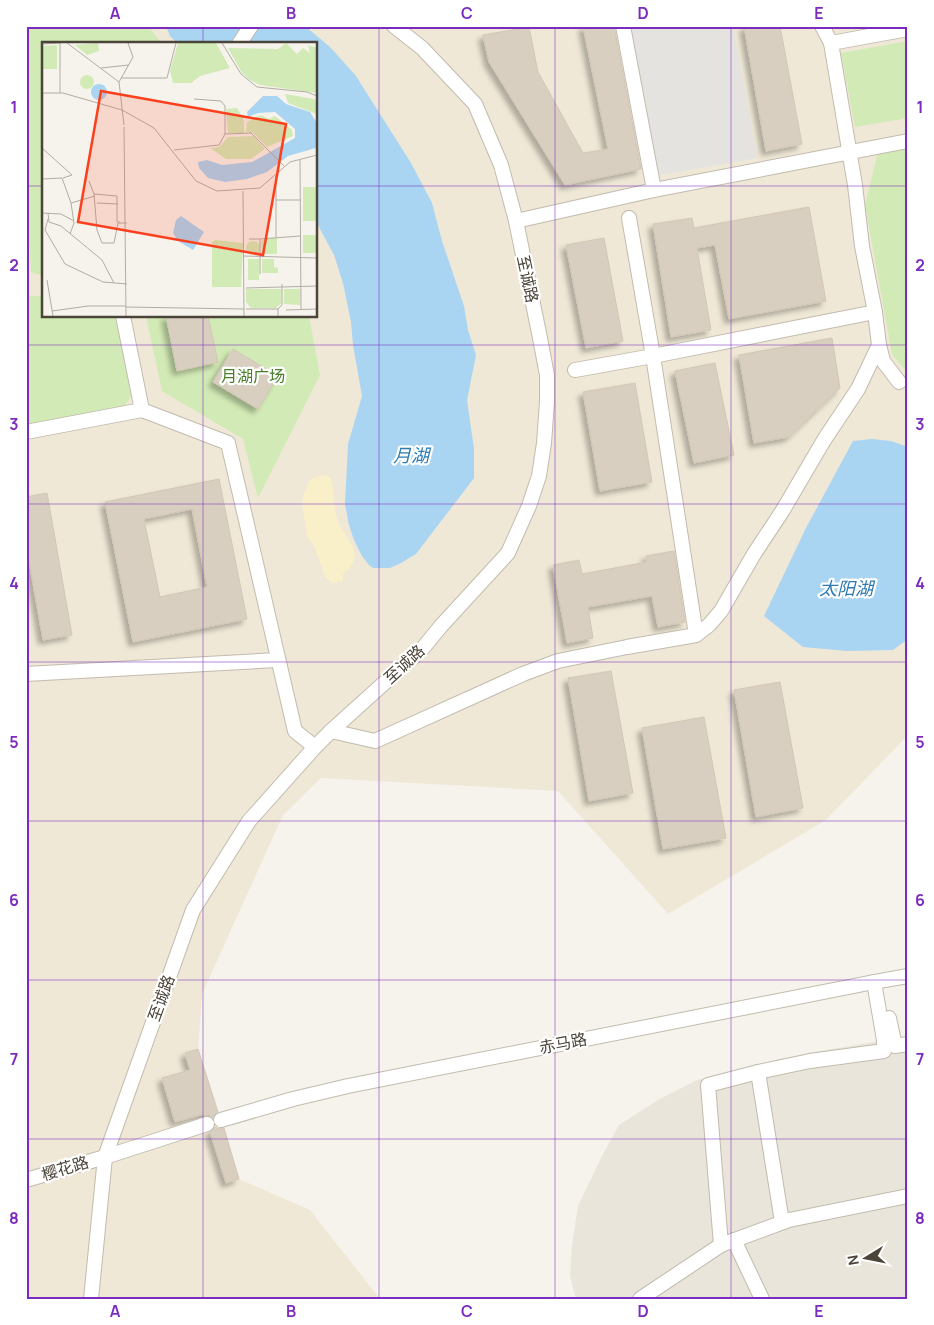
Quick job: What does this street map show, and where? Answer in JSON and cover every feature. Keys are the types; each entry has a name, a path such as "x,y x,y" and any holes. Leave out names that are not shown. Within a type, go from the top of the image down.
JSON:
{"street":[{"path":"240,42 251,26"},
{"name":"至诚路","path":"90,1299 105,1157 193,910 249,821 315,746 423,648 508,553 529,506 539,476 548,402 547,375 516,221 502,165 475,104 422,48 394,26"},
{"path":"623,26 654,190"},
{"path":"822,26 831,43 856,185 862,246 875,312 879,345 883,361 898,382"},
{"path":"831,43 908,29"},
{"path":"516,221 654,190 908,141"},
{"path":"629,218 653,356 696,635"},
{"path":"575,370 875,312"},
{"path":"124,318 142,410"},
{"path":"331,731 375,741 523,674 558,662 696,635 709,625 721,611 824,440 858,389 879,345"},
{"path":"26,432 142,410 228,443 295,731 315,746"},
{"path":"26,674 277,660"},
{"name":"赤马路","path":"221,1120 348,1086 908,976"},
{"path":"878,981 895,1046 908,1044"},
{"path":"762,1299 728,1242 708,1085 810,1061 884,1051 878,981"},
{"path":"758,1072 782,1222"},
{"name":"樱花路","path":"26,1180 207,1124"},
{"path":"640,1299 728,1242 782,1222 908,1196"}],"shaded area":[{"path":"26,26 908,26 908,735 826,820 668,914 558,791 321,778 283,815 202,994 198,1049 185,1053 226,1183 239,1179 310,1210 380,1299 26,1299"},
{"path":"628,26 733,26 757,158 655,176"},
{"path":"908,1036 908,1299 576,1299 570,1276 572,1245 578,1206 619,1125 658,1100 697,1080 775,1060"}],"green space":[{"path":"26,26 148,26 160,42 42,42 42,275 31,272 29,239 26,236"},
{"path":"908,41 908,118 855,127 841,53"},
{"path":"908,147 908,371 906,371 892,354 865,205 878,152"},
{"path":"42,295 42,318 118,318 133,393 124,407 26,426 26,297"},
{"name":"月湖广场","path":"146,318 309,318 320,375 258,498 243,439 162,391"}],"sand":[{"path":"326,475 331,478 338,522 353,547 355,558 349,569 343,574 343,581 332,583 325,577 314,546 307,536 302,504 309,482 314,477"}],"water":[{"name":"月湖","path":"166,26 305,26 330,47 356,76 411,163 432,203 442,241 464,306 468,330 476,355 467,400 474,449 474,478 416,554 390,568 373,568 362,556 349,525 345,504 348,444 362,396 343,283 334,255 318,225 318,42 176,42 170,36"},
{"name":"太阳湖","path":"872,439 891,441 908,447 908,639 893,650 847,651 803,647 764,616 806,528 853,441"}],"building":[{"path":"583,26 614,26 641,169 565,185 489,62 483,35 529,27 538,72 583,153 608,149"},
{"path":"744,26 780,26 802,144 766,151"},
{"path":"809,207 826,301 729,319 715,245 697,248 711,330 671,337 653,224 692,218 694,228"},
{"path":"604,238 623,341 586,348 566,245"},
{"path":"166,318 208,318 218,362 177,371"},
{"path":"832,338 840,388 789,437 754,443 739,355"},
{"path":"233,349 278,376 258,409 213,382"},
{"path":"715,363 734,455 694,463 675,371"},
{"path":"635,383 652,482 600,491 583,392"},
{"path":"219,479 247,619 133,642 105,502","holes":["192,509 207,587 160,597 144,519"]},
{"path":"47,493 72,635 43,640 26,544 26,497"},
{"path":"674,551 685,622 658,627 652,596 588,607 593,638 567,643 553,565 579,560 582,574 647,562 646,556"},
{"path":"611,671 633,793 589,801 568,678"},
{"path":"780,682 803,808 756,817 734,690"},
{"path":"704,717 726,838 663,849 642,728"},
{"path":"198,1049 218,1112 213,1117 204,1116 204,1114 175,1122 162,1078 190,1070 185,1053"},
{"path":"215,1127 219,1129 224,1128 239,1179 226,1183 210,1132"}]}
